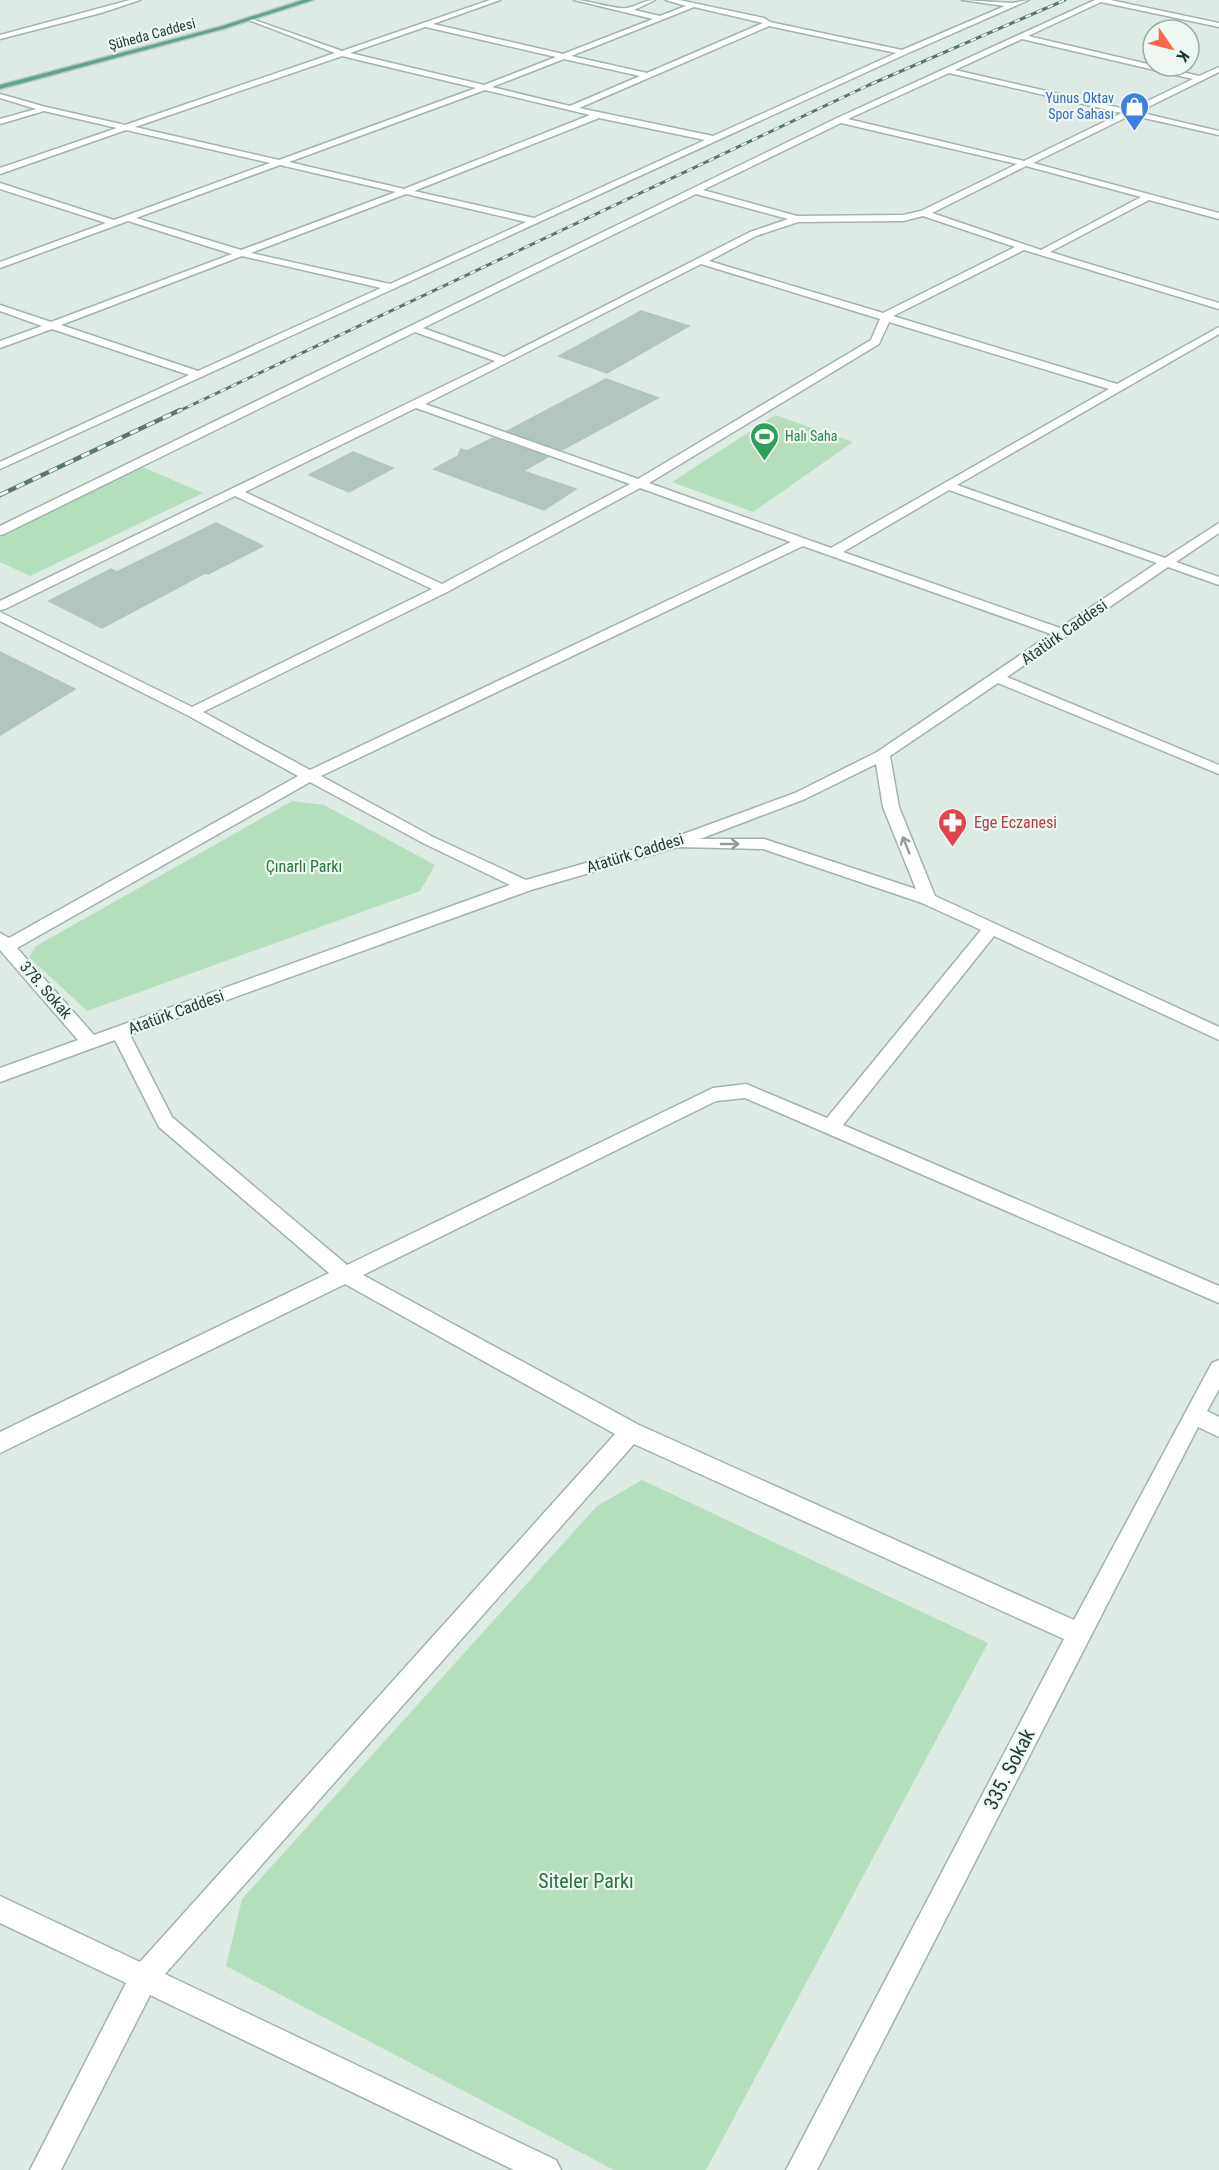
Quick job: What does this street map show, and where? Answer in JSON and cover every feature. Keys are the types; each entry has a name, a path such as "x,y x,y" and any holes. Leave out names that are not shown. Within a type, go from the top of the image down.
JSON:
{"main road":[{"name":"Şüheda Caddesi","path":"0,87 250,19 310,0"}],"street":[{"path":"0,37 137,0"},
{"path":"0,171 497,0"},
{"path":"578,0 660,18"},
{"path":"626,11 652,0"},
{"path":"669,0 764,20 768,24 903,52"},
{"path":"965,0 1012,6"},
{"path":"0,466 903,52 1026,0"},
{"path":"0,531 840,120 1101,0 1219,25"},
{"path":"0,265 484,87 693,5"},
{"path":"250,19 344,54 598,116 714,139"},
{"path":"570,109 768,24"},
{"path":"425,25 646,75"},
{"path":"1019,36 1141,64"},
{"path":"1201,77 1219,69"},
{"path":"946,70 1219,133"},
{"path":"695,190 797,219 903,218 924,213 1199,78"},
{"path":"0,96 44,109 535,221"},
{"path":"0,122 44,109"},
{"path":"0,345 406,192 598,116"},
{"path":"840,120 1027,164 1219,216"},
{"path":"0,186 114,223"},
{"path":"1042,253 1150,196"},
{"path":"924,213 1042,253 1219,306"},
{"path":"126,219 239,254 391,287"},
{"path":"0,606 505,361 753,234 797,219"},
{"path":"192,712 442,590 639,484 875,342 886,316 1024,246"},
{"path":"700,261 1118,388"},
{"path":"0,308 199,375"},
{"path":"414,328 505,361"},
{"path":"831,553 1219,330"},
{"path":"415,404 1063,634"},
{"path":"948,486 1219,581"},
{"path":"234,491 442,590"},
{"name":"Atatürk Caddesi","path":"0,1075 525,886 672,844 800,796 882,754 1219,527"},
{"path":"4,942 309,776 801,542"},
{"path":"0,616 192,712 428,840 525,886"},
{"path":"998,678 1219,770"},
{"path":"882,754 891,807 927,899"},
{"path":"672,844 764,844 927,899 1219,1034"},
{"path":"831,1127 991,929"},
{"name":"378. Sokak","path":"4,942 91,1043"},
{"path":"120,1033 165,1122 344,1274 631,1432 1079,1634"},
{"path":"0,1443 713,1095 746,1090 1219,1295"},
{"name":"335. Sokak","path":"801,2170 1219,1369"},
{"path":"1193,1415 1219,1427"},
{"path":"45,2170 144,1977 631,1432"},
{"path":"0,1909 546,2170"}],"green space":[{"name":"Halı Saha","path":"775,415 853,442 753,512 672,482"},
{"path":"140,466 203,493 30,576 0,562 0,537"},
{"name":"Çınarlı Parkı","path":"292,801 324,805 435,865 420,891 87,1011 29,957 36,946"},
{"name":"Siteler Parkı","path":"642,1480 988,1643 706,2170 614,2170 226,1966 242,1899 597,1506"}],"building":[{"path":"641,311 689,326 607,373 559,356"},
{"path":"606,379 658,398 562,450 507,431"},
{"path":"493,438 548,457 523,471 576,489 544,510 434,469 458,456 461,449 467,451"},
{"path":"353,452 393,468 349,492 309,475"},
{"path":"216,523 263,546 208,574 205,573 102,628 49,601 111,569 117,572"},
{"path":"0,652 75,689 0,735"}],"railway":[{"path":"177,412 869,85 1065,0"},
{"path":"0,495 180,410"}],"place":[{"name":"Yunus Oktav Spor Sahası","path":"1135,132"},
{"name":"Halı Saha","path":"764,462"},
{"name":"Ege Eczanesi","path":"953,848"}]}
